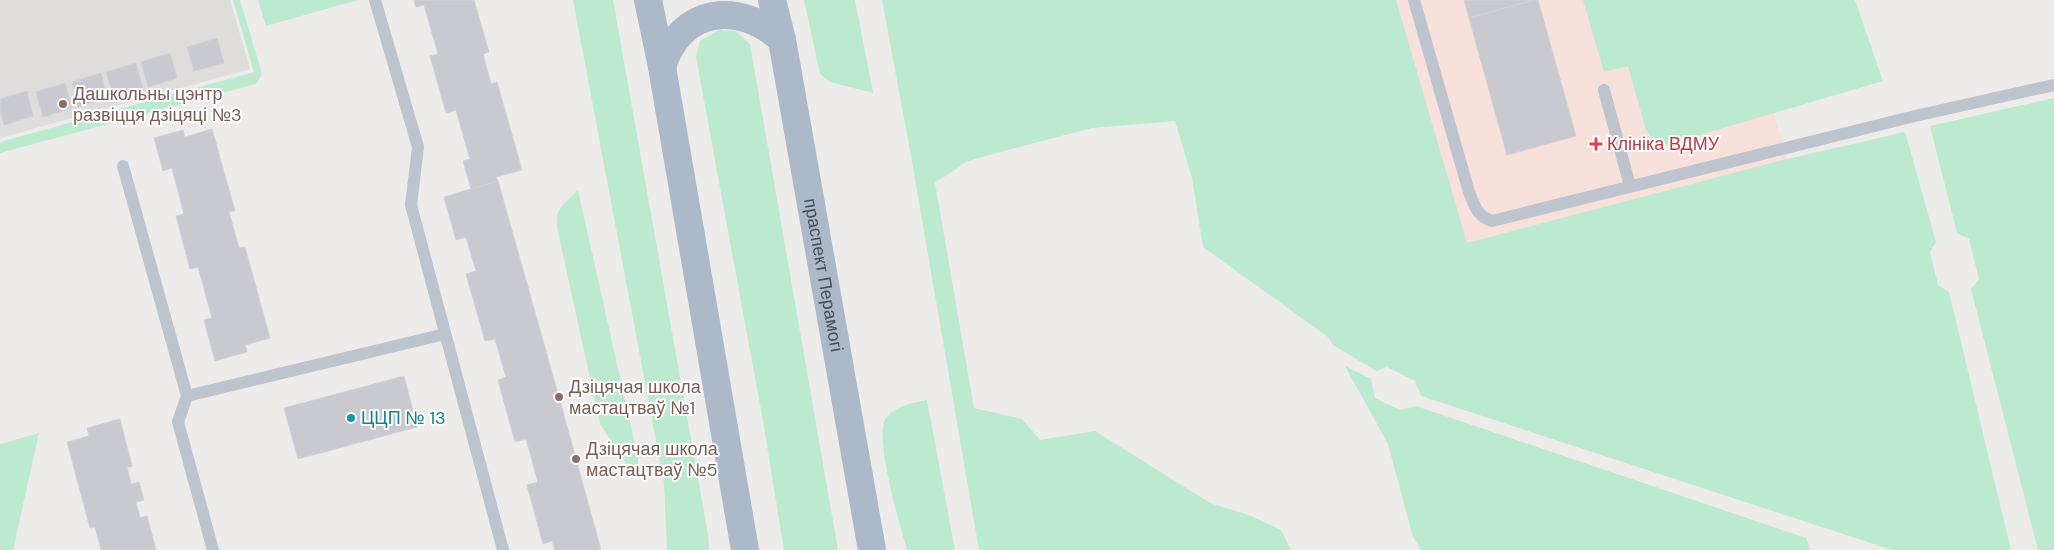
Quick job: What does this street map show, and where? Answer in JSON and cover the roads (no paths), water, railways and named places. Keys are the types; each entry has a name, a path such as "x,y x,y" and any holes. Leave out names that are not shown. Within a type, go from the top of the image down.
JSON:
{"main road":[{"path":"648,0 662,67 745,550"},
{"name":"праспект Перамогі","path":"772,0 782,40 872,550"},
{"path":"662,67 666,52 674,37 700,17 716,13 746,14 760,20 782,40"}],"lane":[{"path":"375,0 418,147 411,204 503,550"},
{"path":"1414,0 1469,192 1477,212 1483,218 1492,221 1915,116 2054,85"},
{"path":"1604,90 1630,186"},
{"path":"123,166 187,396 178,422 212,550"},
{"path":"187,396 445,334"}],"place":[{"name":"Дашкольны цэнтр развіцця дзіцяці №3","path":"63,104"},
{"name":"Клініка ВДМУ","path":"1596,144"},
{"name":"Дзіцячая школа мастацтваў №1","path":"559,397"},
{"name":"ЦЦП № 13","path":"351,418"},
{"name":"Дзіцячая школа мастацтваў №5","path":"576,459"}]}
